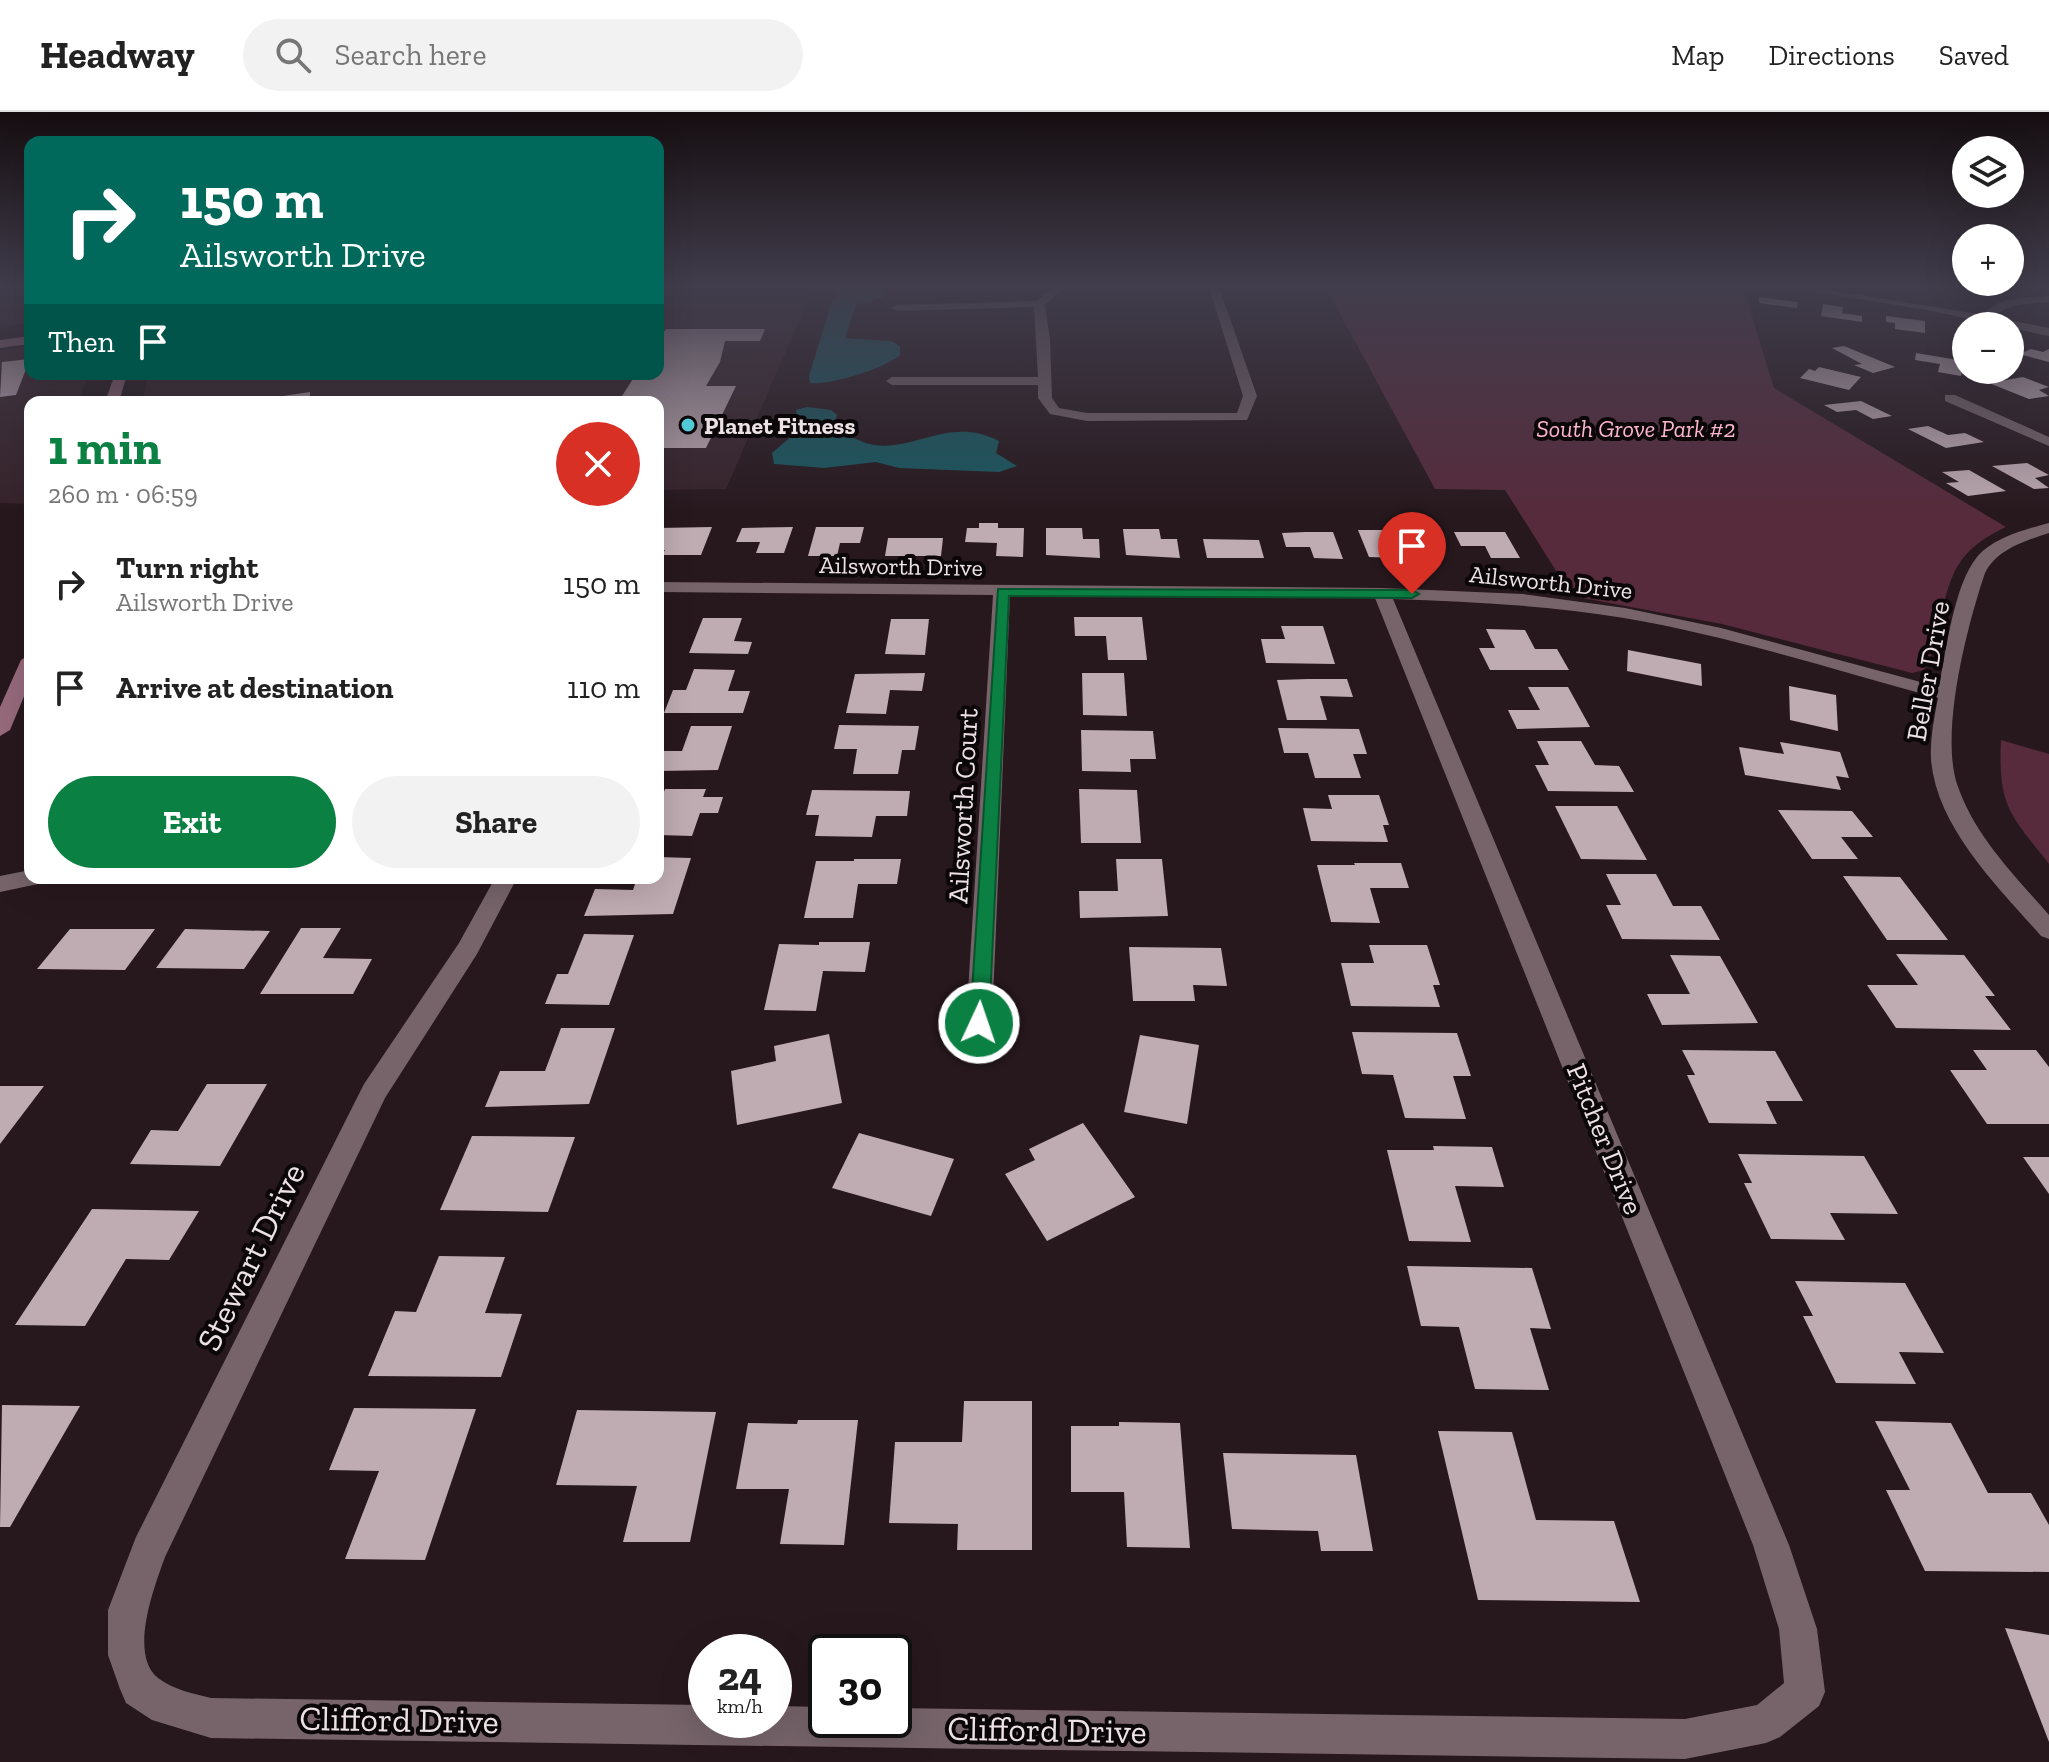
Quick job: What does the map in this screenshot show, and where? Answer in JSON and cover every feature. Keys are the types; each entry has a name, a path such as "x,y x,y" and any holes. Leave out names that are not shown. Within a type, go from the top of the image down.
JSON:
{"main road":[{"path":"0,730 24,674"}],"street":[{"path":"1043,361 1045,398 1055,411 1087,417 1242,417 1250,396 1238,361"},
{"path":"892,381 1045,381"},
{"path":"1950,398 2049,442"},
{"name":"Beller Drive","path":"2049,528 2023,536 1983,560 1970,590 1948,695 1941,757 1956,808 1981,849 2049,930"},
{"name":"Ailsworth Drive","path":"664,587 1382,593 1523,599 1625,613 1721,633 1948,695"},
{"name":"Ailsworth Court","path":"979,1023 1002,592"},
{"name":"Pitcher Drive","path":"1382,593 1771,1545 1798,1629 1805,1692"},
{"path":"0,884 24,879"},
{"name":"Stewart Drive","path":"140,1689 127,1655 127,1610 149,1550 374,1092 468,948 503,884"},
{"name":"Clifford Drive","path":"140,1689 166,1706 211,1718 1685,1739 1766,1723 1805,1692"}],"shaded area":[{"path":"0,361 24,361 24,380 87,380 80,396 24,396 24,504 0,503"},
{"path":"664,361 782,361 726,489 664,490 664,396 144,396 148,380 664,380"}],"green space":[{"name":"South Grove Park #2","path":"1366,361 1766,361 1774,388 2006,527 1988,536 1964,557 1946,595 1929,660 1924,670 1912,673 1722,624 1572,596 1505,490 1435,489"},
{"path":"2001,740 2049,754 2049,864 2009,808 2002,781"}],"water":[{"path":"814,361 890,361 857,375 831,381 810,383"},
{"path":"807,407 831,410 837,415 834,424 856,439 877,445 896,445 955,432 976,433 999,441 996,453 1017,466 999,472 899,468 876,462 824,468 774,464 772,453 799,430 796,410"}],"building":[{"path":"24,361 24,374 16,395 0,397 2,362"},
{"name":"Planet Fitness","path":"664,361 720,361 706,386 736,386 706,448 664,448 664,396 622,396 632,380 664,380"},
{"path":"1856,361 1880,361 1895,367 1873,373 1854,365 1862,364"},
{"path":"1921,361 1952,361 1952,374 1938,372 1940,364"},
{"path":"1819,367 1861,377 1849,390 1800,378 1809,369 1815,371"},
{"path":"2024,377 2049,387 2039,390 2049,396 2029,399 1992,384 2024,384"},
{"path":"310,392 310,396 283,396"},
{"path":"1861,401 1892,416 1873,419 1856,410 1837,412 1824,405"},
{"path":"1928,426 1948,435 1965,433 1984,442 1946,448 1908,429"},
{"path":"2027,463 2049,475 2035,478 2049,488 2034,489 1992,466"},
{"path":"1969,470 2006,491 1968,496 1946,483 1959,482 1942,472"},
{"path":"979,523 998,523 998,528 1024,528 1023,557 996,556 997,543 965,542 967,528 979,528"},
{"path":"712,527 701,555 664,555 664,528"},
{"path":"793,527 784,553 756,553 760,542 736,542 742,528"},
{"path":"816,527 864,527 860,543 840,543 837,556 808,556"},
{"path":"1046,528 1082,528 1083,539 1099,539 1100,558 1046,555"},
{"path":"1123,529 1159,529 1161,539 1177,539 1180,558 1126,555"},
{"path":"1358,530 1395,530 1400,540 1416,541 1425,559 1369,557"},
{"path":"1333,532 1343,559 1314,558 1310,547 1286,547 1282,533"},
{"path":"1454,532 1505,532 1520,558 1491,558 1485,546 1461,546"},
{"path":"888,538 943,538 941,556 885,556"},
{"path":"1203,539 1259,540 1264,558 1207,558"},
{"path":"1074,617 1142,617 1147,660 1108,660 1106,636 1075,636"},
{"path":"703,618 742,618 734,641 752,642 748,654 689,653"},
{"path":"891,619 929,619 925,655 885,654"},
{"path":"1281,626 1323,626 1335,664 1266,663 1261,639 1285,639"},
{"path":"1486,629 1525,630 1535,649 1557,649 1569,670 1490,670 1479,648 1495,648"},
{"path":"1628,650 1701,664 1702,686 1627,671"},
{"path":"694,669 735,670 728,691 750,691 743,713 664,713 673,690 686,690"},
{"path":"925,673 922,691 890,690 886,714 846,713 855,674"},
{"path":"1082,673 1124,673 1127,716 1083,715"},
{"path":"1347,679 1353,697 1320,696 1327,720 1287,720 1277,680"},
{"path":"1789,686 1836,695 1838,731 1790,720"},
{"path":"1528,687 1568,687 1590,727 1517,729 1508,710 1540,710"},
{"path":"839,725 919,726 915,750 902,750 898,774 853,774 857,749 834,749"},
{"path":"691,726 732,726 718,770 664,771 664,751 682,751"},
{"path":"1278,728 1359,729 1367,754 1353,754 1361,778 1315,778 1308,753 1284,753"},
{"path":"1081,730 1153,731 1156,759 1130,759 1131,772 1082,771"},
{"path":"1537,741 1581,741 1595,765 1619,766 1634,792 1548,791 1535,765 1549,765"},
{"path":"1780,742 1840,752 1849,778 1836,776 1841,790 1745,775 1739,747 1784,754"},
{"path":"665,789 706,789 703,797 723,797 718,813 700,813 692,836 664,835"},
{"path":"1079,789 1137,790 1141,843 1081,843"},
{"path":"812,790 910,791 907,816 876,816 872,837 815,836 819,815 806,815"},
{"path":"1328,795 1379,795 1389,825 1383,825 1388,842 1311,841 1303,808 1332,809"},
{"path":"1555,806 1617,806 1647,860 1581,859"},
{"path":"1778,810 1852,811 1873,837 1841,837 1858,859 1812,859"},
{"path":"664,857 691,858 673,914 584,916 595,889 633,890 635,884 664,884"},
{"path":"901,859 897,884 858,884 853,918 804,918 816,861"},
{"path":"1116,859 1162,859 1168,916 1080,918 1079,891 1118,891"},
{"path":"1401,863 1409,888 1370,888 1380,923 1331,922 1317,865"},
{"path":"1606,874 1656,874 1673,906 1701,906 1720,940 1622,939 1606,905 1621,905"},
{"path":"1843,876 1900,877 1948,940 1887,940"},
{"path":"301,928 341,928 323,958 372,959 353,994 260,994"},
{"path":"70,929 155,929 125,970 37,969"},
{"path":"185,929 270,931 244,969 156,968"},
{"path":"584,934 634,935 609,1005 545,1004 557,974 568,974"},
{"path":"819,942 870,942 865,972 823,971 816,1011 764,1010 779,944 819,945"},
{"path":"1369,945 1427,945 1440,985 1433,985 1440,1007 1351,1006 1341,963 1374,963"},
{"path":"1129,947 1221,948 1227,986 1193,985 1195,1001 1133,1001"},
{"path":"1896,954 1964,955 1995,996 1985,996 2011,1030 1896,1028 1867,985 1918,985"},
{"path":"1670,955 1720,956 1758,1023 1662,1025 1647,994 1690,994"},
{"path":"561,1028 615,1028 589,1104 485,1107 500,1071 545,1071"},
{"path":"1352,1032 1457,1033 1471,1076 1453,1076 1466,1119 1405,1118 1393,1075 1362,1074"},
{"path":"829,1034 842,1103 737,1125 731,1071 776,1061 774,1046"},
{"path":"1140,1035 1199,1045 1187,1124 1124,1112"},
{"path":"1682,1050 1775,1051 1803,1101 1766,1101 1777,1124 1709,1123 1687,1075 1695,1075"},
{"path":"1973,1050 2036,1050 2049,1067 2049,1124 1987,1124 1950,1070 1987,1070"},
{"path":"207,1084 267,1084 220,1166 130,1164 151,1130 178,1131"},
{"path":"0,1086 44,1086 0,1144"},
{"path":"1083,1123 1135,1197 1047,1241 1005,1174 1035,1160 1029,1149"},
{"path":"859,1133 954,1159 931,1216 832,1188"},
{"path":"472,1136 575,1137 548,1212 440,1210"},
{"path":"1433,1146 1492,1147 1504,1187 1455,1186 1471,1242 1409,1241 1387,1150 1434,1150"},
{"path":"1738,1154 1864,1156 1898,1214 1830,1213 1845,1240 1771,1239 1744,1183 1752,1183"},
{"path":"2023,1157 2049,1157 2049,1194"},
{"path":"92,1209 199,1211 169,1260 126,1259 85,1326 15,1325"},
{"path":"439,1256 505,1257 485,1313 522,1314 501,1377 368,1376 395,1311 416,1312"},
{"path":"1407,1266 1532,1268 1551,1329 1530,1328 1549,1390 1475,1389 1459,1327 1421,1326"},
{"path":"1795,1281 1905,1283 1944,1353 1899,1352 1916,1384 1836,1383 1803,1316 1813,1316"},
{"path":"964,1401 1032,1401 1032,1550 957,1550 958,1524 889,1523 895,1442 962,1442"},
{"path":"2,1405 80,1406 10,1527 0,1527"},
{"path":"354,1408 476,1409 425,1560 345,1559 379,1471 329,1470"},
{"path":"577,1410 716,1412 690,1542 623,1542 637,1486 556,1485"},
{"path":"798,1420 858,1420 844,1545 780,1544 789,1489 736,1489 748,1423 797,1424"},
{"path":"1875,1421 1951,1423 1988,1493 2031,1493 2049,1525 2049,1572 1925,1571 1886,1490 1910,1490"},
{"path":"1119,1422 1180,1423 1190,1548 1127,1547 1124,1492 1071,1492 1071,1426 1119,1426"},
{"path":"1438,1431 1512,1432 1536,1520 1614,1521 1640,1602 1478,1600"},
{"path":"1223,1453 1356,1455 1373,1551 1321,1551 1318,1531 1232,1529"},
{"path":"2005,1628 2049,1635 2049,1742"}],"place":[{"name":"Planet Fitness","path":"688,425"}],"route":[{"path":"979,1023 1002,592 1412,594"}]}
